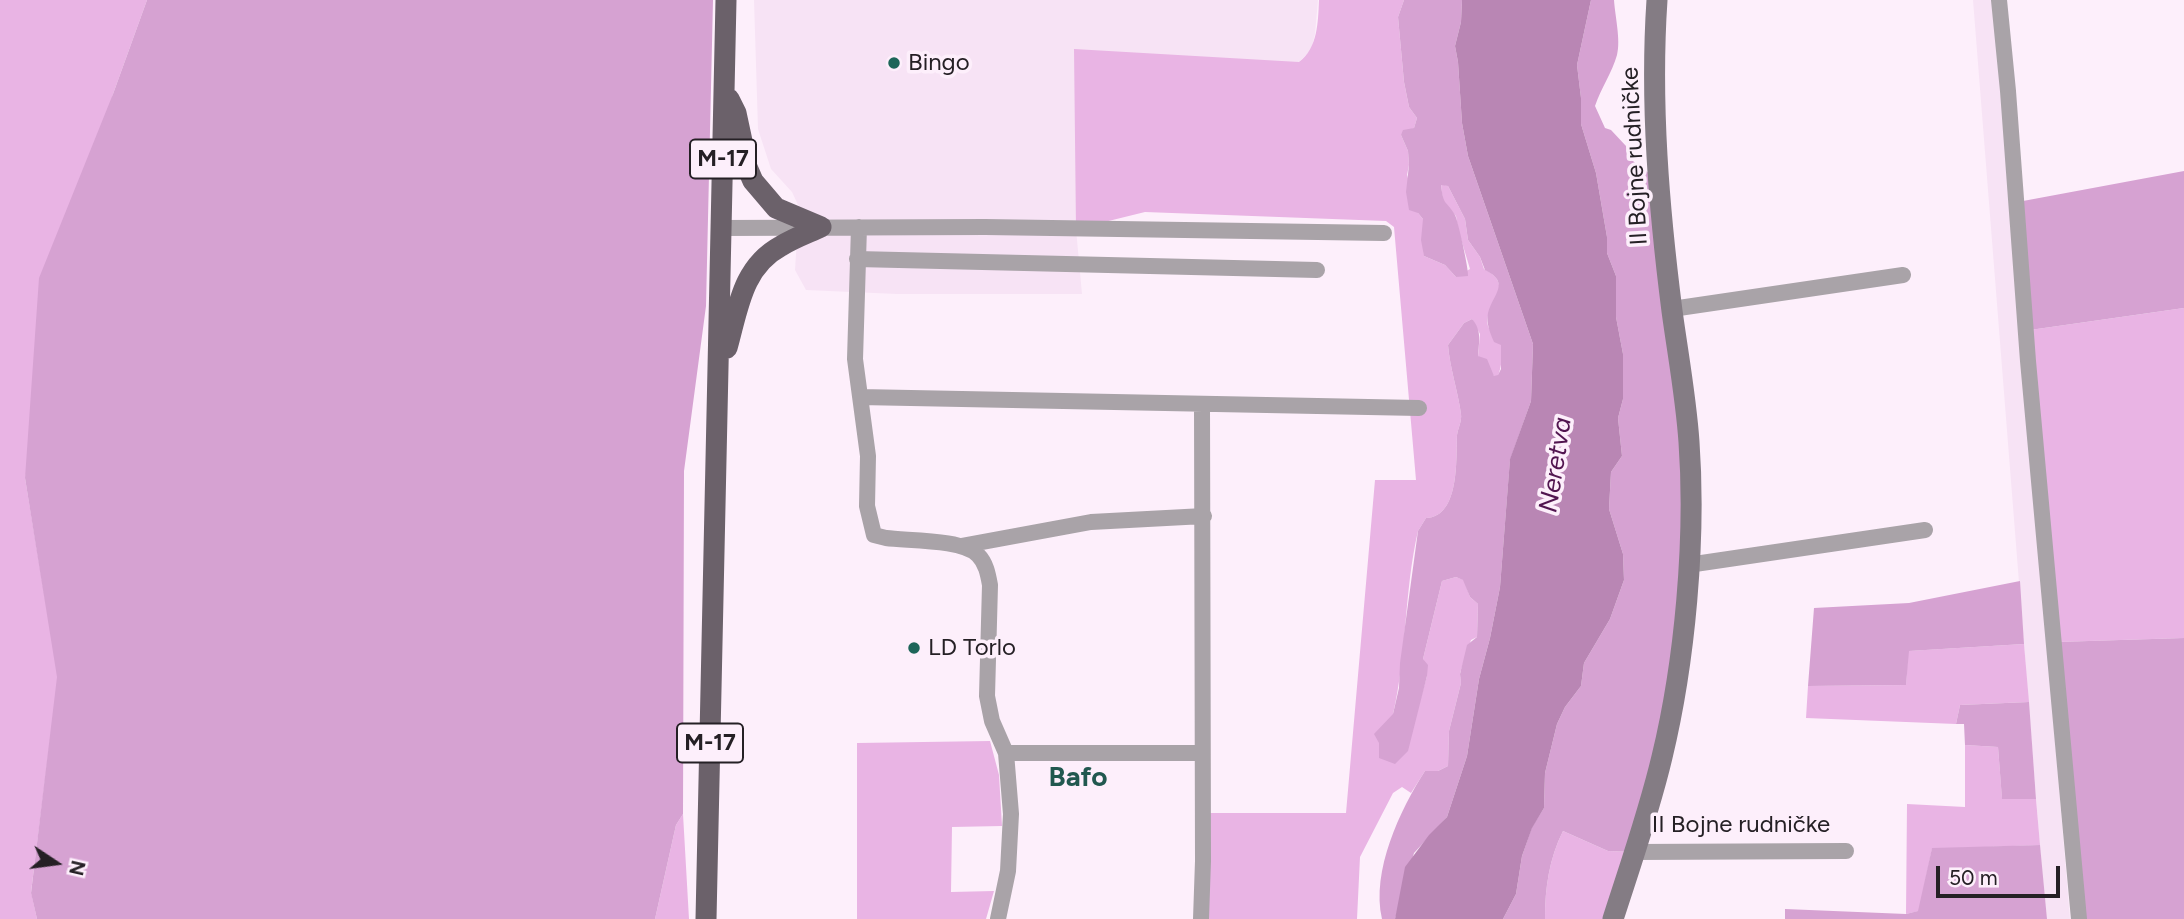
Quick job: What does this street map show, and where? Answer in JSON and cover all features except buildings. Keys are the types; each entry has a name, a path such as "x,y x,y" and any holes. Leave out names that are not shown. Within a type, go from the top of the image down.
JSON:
{"main road":[{"name":"M-17","path":"706,919 726,0"},
{"path":"725,91 736,113 743,158 753,181 776,208 821,227"},
{"path":"719,377 741,294 754,269 781,246 821,227"}],"street":[{"name":"II Bojne rudničke","path":"1613,919 1662,757 1680,660 1688,565 1689,445 1659,181 1654,95 1657,0"},
{"path":"1999,0 2028,361 2079,919"},
{"path":"859,227 855,359 868,456 867,506 874,535 961,546 1091,522 1203,516"},
{"path":"722,228 985,227 1384,233"},
{"path":"857,259 1317,270"},
{"path":"1672,309 1903,275"},
{"path":"860,397 1419,408"},
{"path":"1200,919 1203,861 1202,404"},
{"path":"1688,565 1925,530"},
{"path":"961,546 980,556 990,585 987,696 992,722 1006,753 1011,814 1011,843 1004,898 998,919"},
{"path":"1006,753 1202,753"},
{"name":"II Bojne rudničke","path":"1635,852 1846,851"}],"shaded area":[{"path":"0,0 147,0 113,94 25,478 58,677 31,892 37,919 0,919"},
{"path":"147,0 713,0 706,306 684,471 683,814 676,825 655,919 37,919 31,893 57,677 25,478 39,278 113,94"},
{"path":"754,0 1318,0 1311,50 1299,62 1076,229 1082,294 897,294 806,290 795,270 799,207 792,192 771,169 758,129"},
{"path":"1319,0 1404,0 1398,17 1404,82 1409,107 1417,118 1414,128 1401,135 1408,151 1407,175 1418,213 1423,219 1424,256 1445,265 1456,277 1470,269 1456,216 1443,202 1441,184 1448,186 1465,219 1468,240 1480,257 1484,269 1496,277 1499,285 1487,320 1489,328 1502,347 1498,376 1494,376 1478,356 1480,334 1472,319 1464,323 1448,345 1461,417 1457,435 1454,485 1445,508 1437,515 1426,518 1418,531 1393,714 1421,697 1427,676 1423,659 1442,581 1456,577 1464,580 1470,597 1478,604 1477,637 1471,640 1460,673 1461,683 1449,731 1448,766 1438,771 1425,771 1411,793 1402,787 1393,793 1360,857 1357,919 1201,919 1203,813 1346,813 1375,480 1416,480 1394,227 1386,221 1145,212 1076,229 1074,49 1299,62 1310,50 1313,42"},
{"path":"1404,0 1462,0 1461,22 1455,46 1468,156 1533,344 1531,401 1510,460 1500,587 1479,679 1467,756 1447,817 1414,853 1395,919 1382,919 1381,881 1390,842 1406,804 1425,771 1438,771 1448,766 1449,731 1461,683 1460,674 1467,645 1477,637 1478,604 1470,597 1463,580 1456,577 1442,581 1423,659 1428,665 1427,676 1408,751 1395,764 1379,758 1379,743 1374,734 1393,714 1399,688 1418,531 1426,518 1437,515 1445,508 1454,485 1457,435 1461,417 1448,345 1464,323 1472,319 1475,323 1479,336 1478,356 1487,359 1494,376 1498,375 1501,369 1501,345 1494,342 1488,320 1499,284 1493,275 1485,270 1468,240 1465,219 1448,186 1441,185 1443,197 1455,215 1468,276 1456,277 1445,265 1424,256 1421,240 1423,219 1418,213 1409,210 1406,192 1408,151 1401,135 1403,130 1414,128 1417,118 1409,107 1404,82 1398,17"},
{"path":"1591,0 1614,0 1618,42 1615,62 1595,106 1605,128 1611,130 1626,146 1629,158 1659,181 1684,390 1680,660 1635,852 1608,851 1563,831 1549,874 1545,919 1503,919 1516,894 1522,856 1532,827 1544,808 1545,773 1557,724 1565,707 1581,686 1584,663 1610,619 1624,580 1623,554 1609,509 1611,472 1622,456 1618,418 1623,399 1623,354 1616,317 1616,276 1607,253 1607,237 1596,173 1581,124 1577,65"},
{"path":"1973,0 1993,0 2070,919 2047,919"},
{"path":"2184,171 2184,308 2030,330 2023,201"},
{"path":"2184,308 2184,638 2057,642 2030,330"},
{"path":"2020,581 2024,644 1909,651 1906,685 1808,686 1814,608 1909,603"},
{"path":"2184,638 2184,919 2084,919 2057,642"},
{"path":"2024,644 2029,702 1960,705 1956,724 1806,718 1808,686 1906,685 1908,651"},
{"path":"2029,702 2036,799 2002,799 1998,747 1965,745 1964,724 1956,724 1960,705"},
{"path":"990,741 999,775 1002,826 952,827 951,892 994,891 986,919 857,919 857,743"},
{"path":"1965,745 1998,747 2002,798 2036,799 2040,845 1932,849 1919,911 1906,914 1907,804 1965,807"},
{"path":"683,814 689,919 655,919 676,825"},
{"path":"1563,831 1608,851 1635,852 1613,919 1545,919 1549,874"},
{"path":"2040,845 2047,919 1785,919 1785,909 1906,914 1918,911 1932,848"}],"water":[{"name":"Neretva","path":"1462,0 1591,0 1577,65 1581,124 1596,173 1607,237 1607,253 1616,276 1616,317 1623,354 1623,399 1618,418 1622,456 1611,472 1609,509 1623,554 1624,580 1610,619 1584,663 1581,686 1565,707 1557,724 1545,773 1544,808 1532,828 1522,856 1516,894 1503,919 1395,919 1405,867 1429,835 1447,817 1467,756 1479,679 1500,587 1510,459 1531,401 1533,344 1468,156 1462,123 1455,46 1461,22"}],"place":[{"name":"Bingo","path":"894,63"},
{"name":"LD Torlo","path":"914,648"}],"district":[{"name":"Bafo","path":"1078,778"}]}
